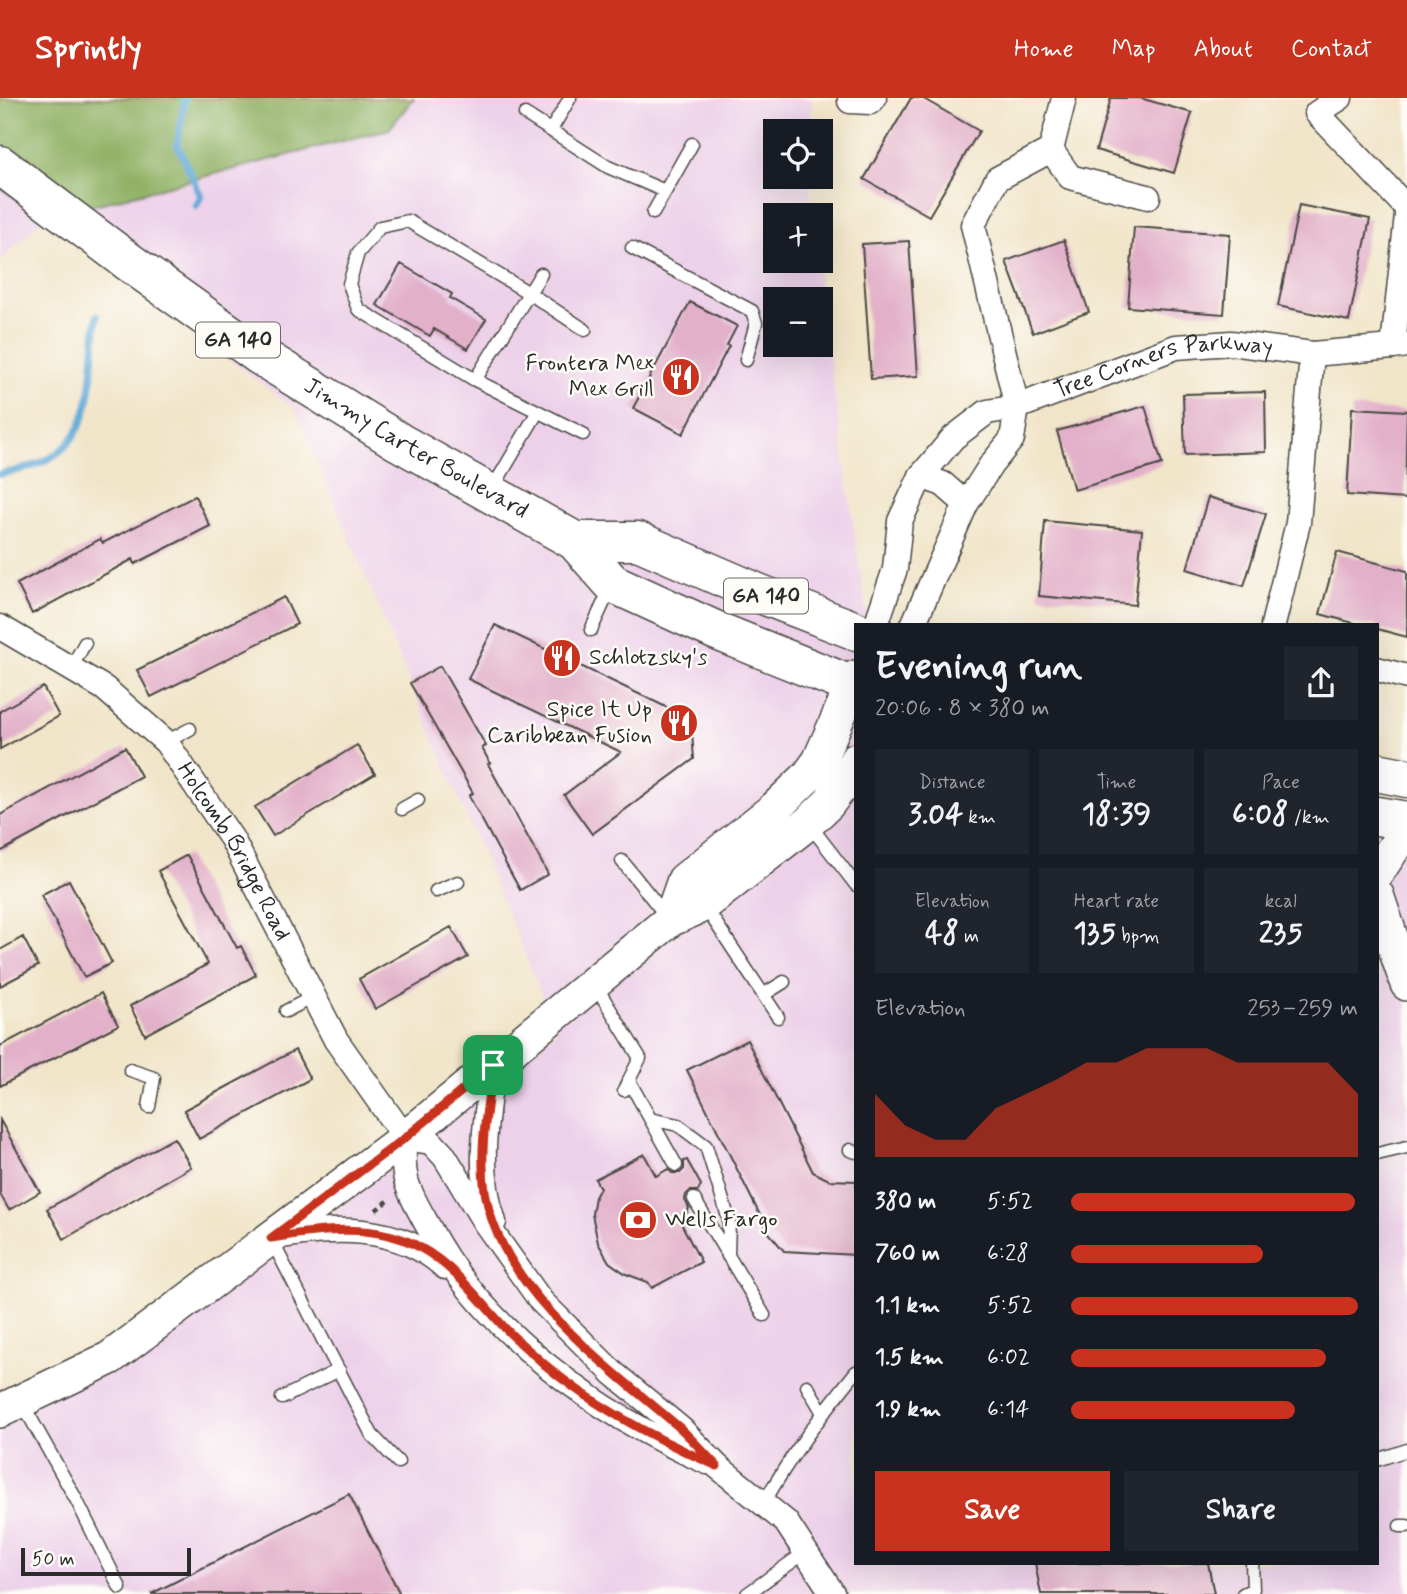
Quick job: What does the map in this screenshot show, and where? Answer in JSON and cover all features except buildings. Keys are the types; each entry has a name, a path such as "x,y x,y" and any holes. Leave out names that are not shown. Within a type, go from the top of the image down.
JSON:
{"main road":[{"name":"Jimmy Carter Boulevard","path":"0,165 259,355 387,435 575,541 612,583 717,631 854,683"},
{"name":"GA 140","path":"575,541 638,541 758,593 854,630"},
{"path":"670,920 684,880 775,808 808,776 819,761 854,685"},
{"path":"10,1406 110,1358 405,1138 670,920 704,905 808,823 828,804 852,772"},
{"path":"1379,773 1407,780"},
{"path":"1379,790 1407,780"},
{"path":"1379,816 1407,821"},
{"path":"1379,870 1395,846 1407,837"},
{"path":"1379,900 1404,968"}],"street":[{"path":"850,98 850,101 870,103 874,98"},
{"path":"915,623 966,504 991,465 1012,439 1017,407 973,225 997,179 1051,150 1064,98"},
{"path":"1340,98 1317,113 1407,208"},
{"path":"1051,150 1070,177 1148,197"},
{"name":"Tree Corners Parkway","path":"877,623 895,569 900,522 921,476 953,438 987,412 1017,407 1176,347 1231,343 1312,354 1400,346 1407,215"},
{"path":"1273,623 1298,523 1312,354"},
{"path":"921,476 943,484 966,504"},
{"name":"Holcomb Bridge Road","path":"0,627 104,688 166,742 232,839 336,1040 405,1138"},
{"path":"1379,670 1407,677"},
{"path":"493,1065 482,1163 486,1199 510,1258"},
{"path":"472,1292 437,1245 407,1186 402,1163 405,1138 431,1142 445,1157 484,1221 541,1301 576,1339 682,1430 717,1466 786,1522 833,1594"},
{"path":"271,1238 317,1230 373,1233 395,1237 421,1247 472,1292 508,1331 547,1366 668,1445 717,1466"}],"lane":[{"path":"551,130 570,98"},
{"path":"525,114 608,167 665,191"},
{"path":"653,213 692,144"},
{"path":"583,434 475,380 358,309 349,284 358,253 380,227 408,221 529,293 585,330"},
{"path":"632,248 752,311 756,323 746,360"},
{"path":"475,380 541,274"},
{"path":"489,494 537,413"},
{"path":"591,629 612,583"},
{"path":"71,668 85,643"},
{"path":"166,742 190,729"},
{"path":"402,809 418,800"},
{"path":"808,823 854,881"},
{"path":"622,861 670,920"},
{"path":"436,891 458,882"},
{"path":"704,905 778,1017"},
{"path":"763,995 784,982"},
{"path":"594,983 640,1058 626,1086 650,1119 676,1165"},
{"path":"286,1011 313,997"},
{"path":"130,1070 154,1078 149,1107"},
{"path":"650,1119 678,1125 706,1146 729,1220 728,1256"},
{"path":"1379,1154 1407,1147"},
{"path":"694,1199 764,1315"},
{"path":"271,1238 372,1435 398,1462"},
{"path":"282,1398 339,1370"},
{"path":"764,1503 781,1472 854,1374"},
{"path":"807,1386 823,1413"},
{"path":"10,1406 77,1501 120,1588"},
{"path":"1379,1459 1407,1450"},
{"path":"747,1594 807,1551"},
{"path":"1242,1594 1253,1589 1252,1565"}],"shaded area":[{"path":"414,98 812,98 811,119 763,119 763,189 810,189 809,203 763,203 763,273 818,273 820,287 763,287 763,357 830,357 868,623 854,623 854,1565 1379,1565 1379,816 1407,820 1407,1594 0,1594 0,1413 121,1365 326,1218 557,1031 295,409 43,219 0,261 0,187 389,129"}],"green space":[{"path":"0,98 414,98 389,129 44,218 0,187"}],"waterway":[{"path":"185,98 177,144 201,196 196,206"},
{"path":"0,474 33,466 56,454 72,439 83,420 89,398 97,316"}],"place":[{"name":"Frontera Mex Mex Grill","path":"681,377"},
{"name":"Schlotzsky's","path":"562,658"},
{"name":"Spice It Up Caribbean Fusion","path":"679,723"},
{"name":"Wells Fargo","path":"638,1220"}],"route":[{"path":"493,1065 482,1163 486,1199 510,1258 541,1301 576,1339 682,1430 717,1466 668,1445 547,1366 508,1331 472,1292 421,1247 395,1237 373,1233 317,1230 271,1238 405,1138 493,1065"}]}
